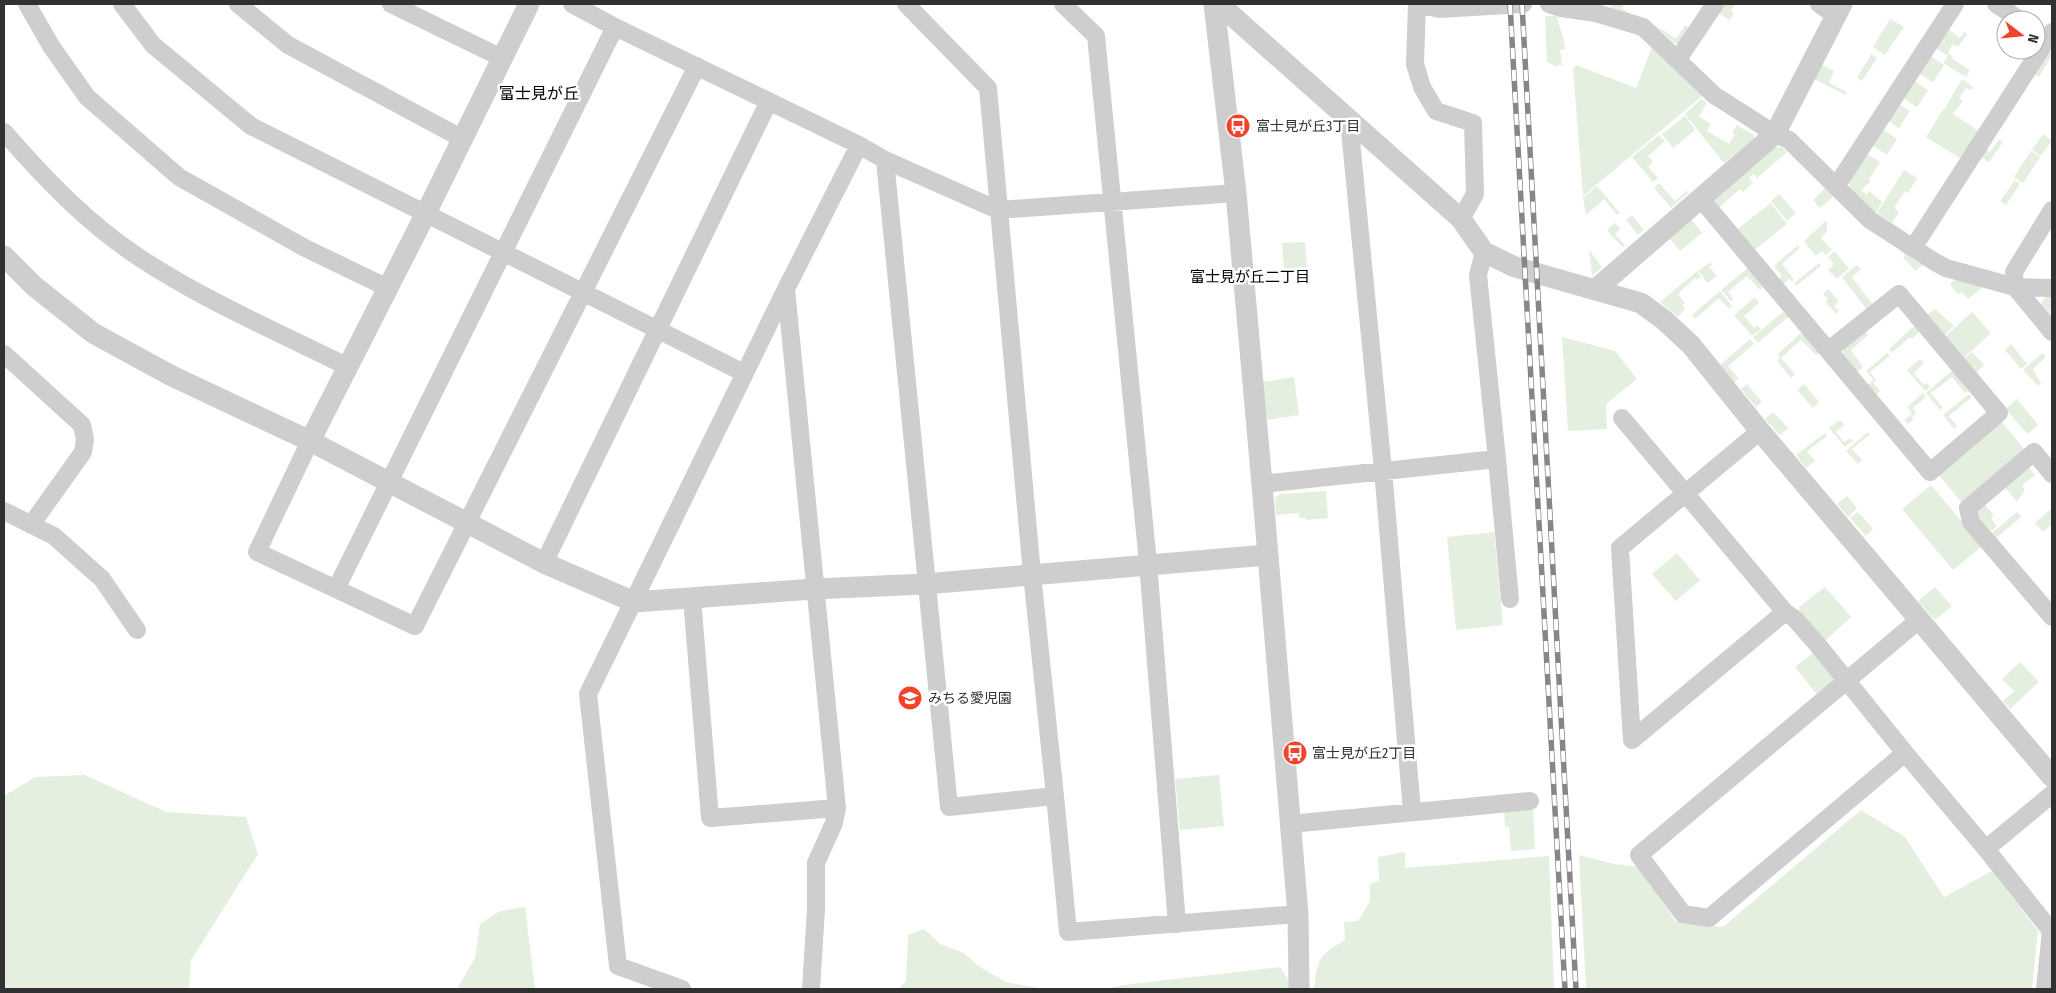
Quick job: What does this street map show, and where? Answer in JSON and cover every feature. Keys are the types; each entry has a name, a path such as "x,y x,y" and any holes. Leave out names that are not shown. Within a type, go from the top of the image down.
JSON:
{"street":[{"path":"27,4 51,46 86,97 179,177 304,248 388,288"},
{"path":"122,4 153,45 251,126 425,215 744,373"},
{"path":"238,4 288,45 463,139"},
{"path":"391,4 502,58"},
{"path":"529,4 257,552 415,626 696,66"},
{"path":"572,4 615,27 859,145 885,160 998,210 1236,193"},
{"path":"906,4 988,88 1032,574 1068,932 1298,914"},
{"path":"1063,4 1096,36 1148,564 1177,924"},
{"path":"1214,4 1236,193 1262,484 1298,914 1299,989"},
{"path":"1220,4 1461,219 1484,252 1515,267 1641,303 1664,320 1691,345 1760,431 2052,776"},
{"path":"1461,219 1475,194 1473,123 1436,111 1422,87 1415,64 1417,4 1440,9 1523,4"},
{"path":"1549,4 1561,8 1599,8 1643,27 1714,95 1775,134 1789,140 1837,185 1870,220 1946,268 2014,287 2052,288"},
{"path":"1678,59 1715,4"},
{"path":"1837,185 1955,4"},
{"path":"1596,289 1775,134 1832,8"},
{"path":"336,589 615,27"},
{"path":"1913,248 2047,36"},
{"path":"544,562 769,101"},
{"path":"1349,120 1383,470 1412,812"},
{"path":"4,132 47,181 139,257 202,295 348,368"},
{"path":"682,989 618,966 588,694 744,373 859,145"},
{"path":"885,160 948,807 1055,796"},
{"path":"1701,199 1930,472 1999,413 1899,294 1829,350"},
{"path":"2052,210 2014,272 2014,287 2052,332"},
{"path":"1484,252 1478,275 1510,599"},
{"path":"4,256 34,286 93,333 170,375 310,442 544,562 634,602 814,588 925,584 1267,555"},
{"path":"786,289 806,476 814,588 837,808 834,823 816,863 816,909 811,989"},
{"path":"4,354 82,425 85,439 83,452 31,525"},
{"path":"1622,418 1785,612 1795,619 2051,931 2045,989"},
{"path":"1760,431 1620,548 1632,740 1785,612"},
{"path":"2052,474 2034,452 1968,508 1971,522 2052,617"},
{"path":"1262,484 1497,458"},
{"path":"4,511 54,536 102,579 137,630"},
{"path":"692,598 710,818 837,808"},
{"path":"1905,754 1709,918 1683,914 1639,855 1920,619"},
{"path":"1986,850 2052,794"},
{"path":"1290,824 1530,801"}],"green space":[{"path":"1610,4 1625,4 1622,8 1632,15 1612,9"},
{"path":"1724,4 1735,4 1731,11 1734,13 1730,20 1718,13"},
{"path":"1545,16 1557,16 1565,45 1565,49 1560,50 1562,65 1556,66 1547,62"},
{"path":"1890,19 1904,27 1885,55 1873,47"},
{"path":"1654,24 1676,39 1685,25 1690,28 1681,44 1674,43"},
{"path":"1948,29 1960,38 1964,32 1967,34 1958,47 1953,44 1948,53 1952,56 1951,58 1970,70 1966,77 1943,63 1948,56 1936,48"},
{"path":"1652,47 1702,96 1583,196 1573,69 1576,65 1636,88"},
{"path":"2052,52 2052,56 2039,77 2033,73 2041,60 2046,60 2046,55"},
{"path":"1871,54 1877,58 1862,81 1857,78"},
{"path":"1930,56 1944,65 1933,82 1919,74"},
{"path":"1821,64 1834,71 1829,83 1847,92 1846,95 1814,79"},
{"path":"1962,79 1973,87 1971,90 1966,88 1959,98 1963,101 1953,114 1979,131 1961,159 1926,137 1944,108 1947,110 1945,108"},
{"path":"1915,81 1928,90 1917,107 1903,98"},
{"path":"1701,99 1707,103 1699,116 1711,124 1707,131 1729,144 1735,134 1732,132 1737,125 1754,135 1754,139 1724,163 1685,114"},
{"path":"1899,104 1910,111 1899,128 1888,121"},
{"path":"1685,116 1695,130 1673,148 1662,134"},
{"path":"1883,130 1897,139 1887,155 1873,146"},
{"path":"2043,134 2052,141 2040,156 2032,150"},
{"path":"1659,135 1665,141 1648,156 1653,162 1648,167 1658,178 1653,182 1632,157"},
{"path":"1999,139 2003,142 1989,162 1980,156 1984,148 1990,152"},
{"path":"1782,147 1787,152 1757,178 1754,174 1749,178 1753,183 1743,192 1740,189 1717,209 1715,198 1774,148"},
{"path":"2031,151 2040,157 2023,183 2014,177"},
{"path":"1867,154 1880,162 1869,179 1871,181 1861,190 1867,195 1869,191 1882,202 1876,213 1851,191 1849,180"},
{"path":"1904,170 1917,178 1908,193 1905,191 1894,208 1899,212 1892,223 1877,213"},
{"path":"2015,180 2020,184 2006,205 2000,201"},
{"path":"1659,183 1675,201 1687,191 1689,192 1671,208 1654,188"},
{"path":"1597,186 1620,213 1617,215 1604,199 1586,215 1583,198"},
{"path":"1825,188 1833,197 1820,208 1813,200"},
{"path":"1779,194 1796,213 1787,221 1771,201"},
{"path":"1771,203 1787,224 1752,252 1736,230"},
{"path":"1632,215 1644,230 1638,235 1626,220"},
{"path":"1691,219 1702,233 1680,251 1669,238"},
{"path":"1827,220 1827,231 1821,238 1832,250 1826,255 1822,251 1816,256 1804,241"},
{"path":"1615,223 1621,229 1615,234 1625,245 1622,247 1607,230"},
{"path":"1305,242 1307,267 1284,269 1282,243"},
{"path":"1798,245 1800,248 1782,264 1794,279 1792,282 1789,279 1781,286 1777,281 1782,276 1774,266"},
{"path":"1589,250 1602,267 1592,276"},
{"path":"1834,251 1849,268 1837,279 1828,270 1834,264 1828,257"},
{"path":"1904,251 1923,265 1915,271 1903,257 1905,255 1902,252"},
{"path":"1710,262 1712,265 1709,267 1717,276 1708,283 1698,271"},
{"path":"1819,263 1821,266 1796,286 1794,283"},
{"path":"1857,265 1861,269 1852,277 1873,305 1867,310 1842,277"},
{"path":"1748,268 1763,286 1760,290 1747,276 1728,292 1733,299 1731,301 1721,290"},
{"path":"1697,271 1701,277 1697,280 1695,278 1678,294 1685,303 1682,305 1685,309 1678,317 1660,302"},
{"path":"1956,278 1983,287 1968,299 1962,292 1958,294 1950,285"},
{"path":"1828,289 1839,301 1834,306 1839,311 1836,314 1826,302 1828,299 1823,294"},
{"path":"1720,291 1732,306 1729,309 1719,298 1695,319 1692,315"},
{"path":"2047,293 2052,294 2052,309 2050,311 2052,321 2039,307"},
{"path":"1755,297 1759,303 1744,316 1754,328 1757,325 1761,329 1752,336 1734,315"},
{"path":"1935,309 1954,326 1944,335 1927,315"},
{"path":"1784,311 1789,316 1758,343 1753,337"},
{"path":"1972,312 1991,333 1964,358 1945,337"},
{"path":"1914,326 1919,332 1912,339 1910,337 1892,353 1889,349"},
{"path":"1864,330 1868,335 1851,350 1863,367 1857,373 1842,355 1845,346"},
{"path":"1802,332 1820,352 1816,355 1801,340 1781,358 1795,374 1791,378 1777,361 1780,358 1778,354"},
{"path":"1562,337 1615,351 1637,379 1606,404 1607,429 1568,431"},
{"path":"1750,339 1754,344 1728,366 1739,379 1734,382 1720,365"},
{"path":"2011,344 2027,364 2021,369 2005,350"},
{"path":"1972,352 1984,365 1976,373 1964,359"},
{"path":"1887,353 1890,356 1870,372 1876,380 1873,383 1880,391 1875,396 1866,386 1874,380 1866,371"},
{"path":"2042,353 2046,357 2033,369 2041,383 2038,386 2023,370"},
{"path":"1920,359 1924,363 1914,373 1924,385 1927,383 1930,387 1925,391 1907,370"},
{"path":"1954,369 1970,389 1965,393 1952,377 1931,393 1943,408 1940,410 1926,393"},
{"path":"1294,377 1299,415 1267,420 1262,382"},
{"path":"1747,384 1762,402 1756,407 1741,389"},
{"path":"1804,384 1819,402 1813,408 1797,390"},
{"path":"1923,393 1926,397 1913,408 1916,413 1912,417 1914,419 1908,424 1904,420 1912,414 1907,407"},
{"path":"1969,394 1972,397 1949,416 1957,426 1954,429 1943,415"},
{"path":"2017,399 2038,425 2027,434 2006,409"},
{"path":"1773,412 1788,428 1780,435 1765,419"},
{"path":"1840,420 1844,425 1836,432 1844,442 1848,439 1854,440 1845,447 1829,428"},
{"path":"2001,421 2025,450 1961,502 1938,474"},
{"path":"1868,432 1870,434 1852,449 1862,460 1858,464 1846,451"},
{"path":"1825,433 1827,436 1807,451 1815,461 1806,468 1796,455"},
{"path":"2027,465 2035,475 2022,485 2025,490 2017,502 2003,485"},
{"path":"1931,485 1982,546 1953,570 1902,509"},
{"path":"1326,491 1328,518 1306,520 1306,518 1299,518 1299,513 1276,515 1275,498 1280,494"},
{"path":"1847,496 1857,508 1848,517 1837,504"},
{"path":"1984,504 1994,515 1991,518 1997,526 1991,531 1978,516 1979,509"},
{"path":"2051,509 2052,524 2043,532 2035,523"},
{"path":"1858,512 1873,529 1866,536 1850,518"},
{"path":"2017,512 2021,517 1996,538 1992,533"},
{"path":"1494,532 1503,625 1456,630 1447,537"},
{"path":"1677,553 1700,580 1676,601 1652,574"},
{"path":"1825,587 1851,617 1824,642 1800,617 1799,607"},
{"path":"1935,587 1952,606 1935,620 1918,601"},
{"path":"1814,652 1837,680 1818,696 1795,667"},
{"path":"2020,662 2039,682 2010,709 2003,701 2014,691 2002,679"},
{"path":"85,775 166,812 246,817 258,854 191,960 189,989 4,989 4,796 35,777"},
{"path":"1219,775 1224,826 1180,830 1175,779"},
{"path":"1533,808 1535,849 1511,851 1509,827 1505,827 1504,810"},
{"path":"1861,810 1905,837 1944,897 1992,871 2038,931 2032,989 1586,989 1579,855 1614,864 1639,867 1675,921 1723,927"},
{"path":"1405,852 1405,868 1549,856 1554,989 1314,989 1318,964 1324,954 1345,940 1344,922 1358,921 1370,901 1370,884 1379,881 1378,857"},
{"path":"525,907 535,989 457,989 475,958 480,924 500,911"},
{"path":"924,929 940,944 964,953 977,965 1006,982 1043,989 899,989 906,981 908,935"},
{"path":"1280,967 1288,980 1289,989 1107,989 1123,985"}],"railway":[{"path":"1510,4 1565,989"},
{"path":"1522,4 1576,989"}],"place":[{"name":"富士見が丘3丁目","path":"1238,126"},
{"name":"みちる愛児園","path":"910,698"},
{"name":"富士見が丘2丁目","path":"1295,753"}],"district":[{"name":"富士見が丘","path":"539,93"},
{"name":"富士見が丘二丁目","path":"1250,277"}]}
